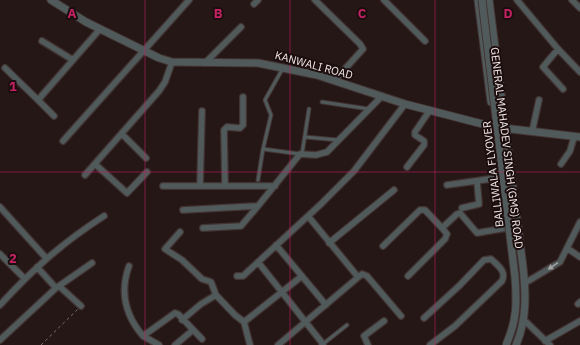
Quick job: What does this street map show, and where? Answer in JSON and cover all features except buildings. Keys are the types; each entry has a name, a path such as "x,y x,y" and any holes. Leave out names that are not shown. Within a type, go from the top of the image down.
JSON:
{"street":[{"name":"KANWALI ROAD","path":"51,0 100,29 142,51 172,62 258,63 334,80 405,104 494,127 577,137"},
{"path":"63,142 142,51 189,0"},
{"path":"315,0 360,44 363,49 334,80"},
{"path":"384,0 425,41"},
{"name":"GENERAL MAHADEV SINGH (GMS) ROAD","path":"478,0 513,288 513,311 502,345"},
{"name":"GENERAL MAHADEV SINGH (GMS) ROAD","path":"488,0 499,74 525,283 524,320 516,345"},
{"name":"BALLIWALA FLYOVER","path":"488,0 516,277 516,313 514,324 506,345"},
{"name":"BALLIWALA FLYOVER","path":"488,0 520,283 520,317 511,345"},
{"path":"517,0 558,49 580,72"},
{"path":"572,0 580,8"},
{"path":"205,62 241,27"},
{"path":"38,100 100,29"},
{"path":"42,41 73,60"},
{"path":"558,49 543,66 563,89"},
{"path":"85,175 159,91 165,82 172,62"},
{"path":"5,68 54,116"},
{"path":"487,75 499,74"},
{"path":"203,228 241,226 301,154 322,154 331,150 382,96"},
{"path":"490,98 501,96"},
{"path":"225,186 224,130 227,127 240,128 243,125 243,97"},
{"path":"532,132 539,100"},
{"path":"237,276 243,276 308,216 366,157 405,104"},
{"path":"407,167 424,145 424,141 415,135 414,132 430,110"},
{"path":"200,186 202,111"},
{"path":"122,134 146,158"},
{"path":"561,164 577,137"},
{"path":"95,164 127,193 147,172"},
{"path":"448,185 500,179 511,176"},
{"path":"462,208 479,204 477,181"},
{"path":"163,186 275,186"},
{"path":"329,243 394,190"},
{"path":"502,196 507,194 514,195"},
{"path":"183,210 258,206"},
{"path":"0,207 46,258"},
{"path":"383,246 420,210 425,210 442,228 447,234 446,239 408,276"},
{"path":"442,228 460,212 476,233 506,228"},
{"path":"0,305 24,278 46,258 75,235 104,216"},
{"path":"308,216 358,277"},
{"path":"525,283 560,262 580,222"},
{"path":"180,232 165,249 182,260 202,279 211,282 216,295 235,315 244,322 250,345"},
{"path":"276,245 326,305"},
{"path":"567,248 580,257"},
{"path":"0,255 24,278"},
{"path":"424,318 459,286 484,260 491,259 502,270 504,276 502,281 455,326 430,345"},
{"path":"258,262 323,344"},
{"path":"0,340 58,287 92,263"},
{"path":"37,266 58,287 81,306"},
{"path":"129,266 124,283 124,296 133,322 143,336 159,345"},
{"path":"278,345 362,274 367,276 401,316"},
{"path":"244,322 283,293 302,276"},
{"path":"182,320 200,304 216,295"},
{"path":"143,336 175,313 202,339"},
{"path":"524,320 548,343 580,321"},
{"path":"368,345 364,336 384,321"},
{"path":"175,345 193,330"}],"lane":[{"path":"258,180 271,115 265,100 283,68"},
{"path":"322,102 370,109"},
{"path":"263,149 301,154 309,109"},
{"path":"305,137 340,140"},
{"path":"323,344 347,325"}],"path":[{"path":"41,345 81,306"}]}
